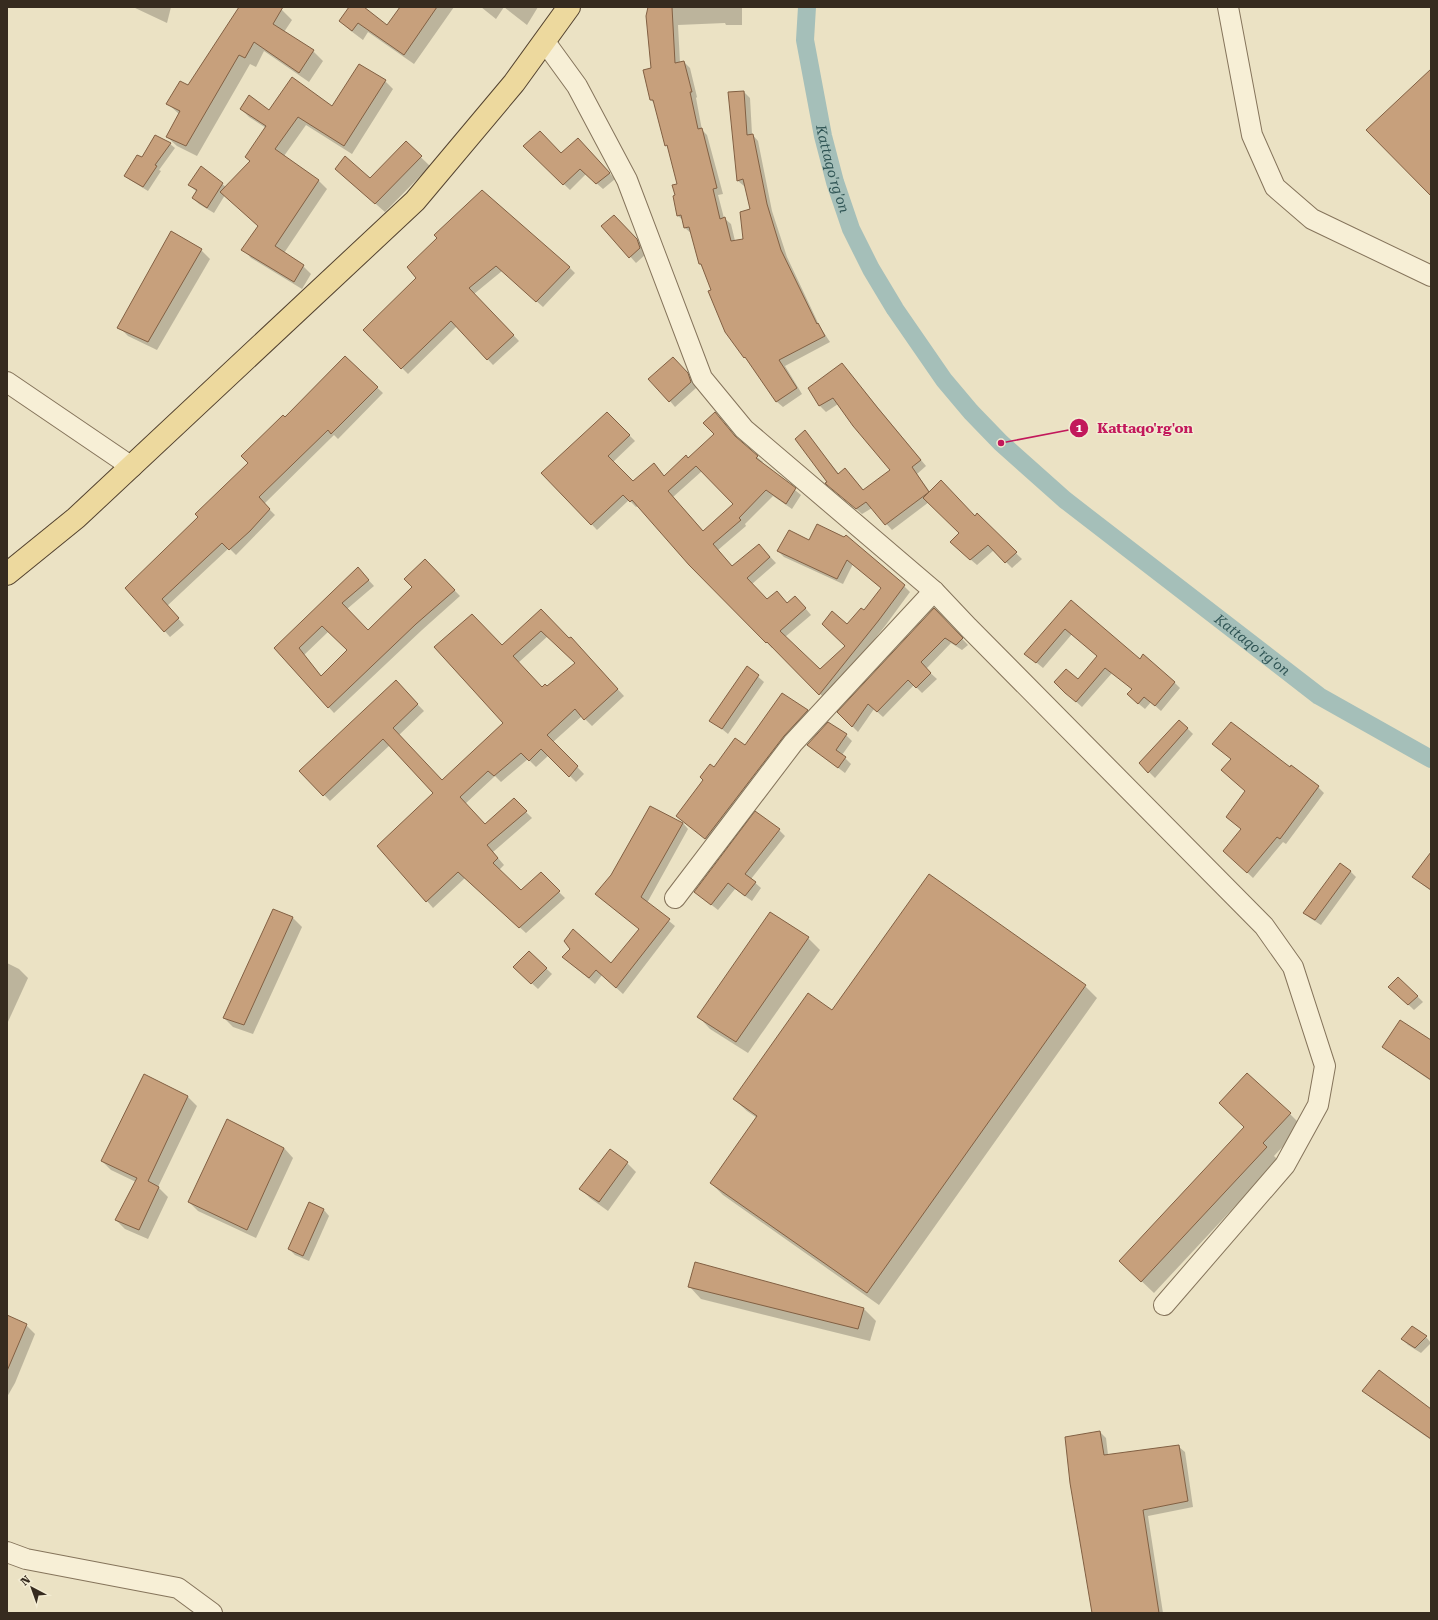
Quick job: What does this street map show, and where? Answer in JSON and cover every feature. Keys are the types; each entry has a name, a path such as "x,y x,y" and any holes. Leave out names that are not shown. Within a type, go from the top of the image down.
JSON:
{"main road":[{"path":"7,574 76,518 132,467 415,201 482,123 545,42 569,7"}],"street":[{"path":"1228,7 1252,135 1275,187 1312,219 1431,276"},
{"path":"545,42 577,86 627,180 702,378 744,429 934,591 1264,926 1293,967 1325,1066 1318,1105 1285,1166 1164,1305"},
{"path":"7,382 132,467"},
{"path":"675,898 793,743 934,591"},
{"path":"7,1552 26,1559 178,1588 212,1613"}],"building":[{"path":"239,7 283,7 273,24 314,50 299,73 254,42 245,58 239,55 186,146 166,137 180,111 166,104 180,81 188,85"},
{"path":"349,7 364,7 387,25 400,7 437,7 404,55 358,23 352,31 339,21"},
{"path":"648,7 672,7 675,63 684,61 692,92 690,92 698,129 702,128 717,188 713,189 720,219 725,217 731,241 743,239 740,212 750,209 743,179 737,181 728,92 744,91 747,135 753,134 767,204 781,250 817,324 818,323 825,336 779,360 797,388 776,402 745,357 744,358 725,332 708,291 711,290 701,264 699,264 689,227 684,228 681,215 677,216 673,196 675,195 672,185 677,184 653,100 650,100 643,70 651,68 646,16"},
{"path":"359,64 386,80 344,146 298,117 275,149 319,180 275,246 304,265 294,282 241,250 258,226 220,192 250,161 245,157 266,126 240,109 249,95 269,110 292,77 332,106"},
{"path":"1431,69 1431,196 1366,130"},
{"path":"540,131 561,153 578,138 610,173 596,184 580,169 563,185 523,146"},
{"path":"155,135 171,143 155,165 157,166 143,187 124,176 137,155 142,157"},
{"path":"406,141 422,156 375,204 335,169 345,156 370,178"},
{"path":"201,166 223,183 207,208 192,198 197,190 188,185"},
{"path":"482,190 570,267 536,302 496,266 469,288 514,335 487,360 451,321 401,369 363,330 416,278 407,267 437,238 434,235"},
{"path":"614,215 637,239 640,248 629,258 601,226"},
{"path":"171,231 202,249 148,342 117,328"},
{"path":"345,356 378,387 331,434 328,430 259,497 270,509 250,531 229,550 222,543 162,599 179,618 164,632 125,588 198,517 195,514 248,463 241,456 283,415 285,417"},
{"path":"673,357 688,373 691,382 669,402 648,379"},
{"path":"842,363 921,460 912,467 929,492 885,525 866,502 856,509 827,485 825,483 827,482 795,439 805,430 838,474 845,468 863,490 890,470 853,426 833,398 819,406 808,388"},
{"path":"607,412 630,435 608,456 633,481 654,463 664,476 686,455 688,458 714,434 703,423 715,412 735,436 758,456 756,458 796,488 786,504 766,490 739,518 741,520 713,544 732,566 759,544 770,557 747,578 767,599 777,591 787,603 795,596 806,608 780,631 820,669 845,646 822,624 832,611 847,624 861,608 864,610 881,588 847,560 837,579 777,551 789,530 809,540 817,524 844,537 846,535 905,585 819,695 689,565 632,500 630,502 623,495 591,525 541,473","holes":["696,466 733,504 703,531 668,491"]},
{"path":"941,480 975,516 977,513 1017,552 1005,563 988,545 970,560 950,542 959,533 923,498"},
{"path":"425,559 455,590 416,624 328,708 274,648 358,567 369,580 342,603 368,630 412,587 404,579","holes":["322,626 347,650 321,676 299,648"]},
{"path":"1071,600 1140,659 1143,654 1175,682 1155,706 1144,697 1138,704 1127,694 1132,689 1105,668 1076,702 1065,693 1054,682 1066,669 1078,679 1097,656 1065,629 1036,663 1024,654"},
{"path":"934,608 963,638 956,645 945,638 921,662 931,673 916,688 908,680 877,712 868,704 852,727 837,712"},
{"path":"541,609 569,638 571,637 618,689 584,720 575,709 547,735 578,766 569,777 541,749 529,761 521,753 494,776 488,771 460,797 485,824 514,798 527,811 487,845 498,858 493,863 521,890 541,872 560,891 519,928 458,872 426,902 377,846 433,793 383,739 323,796 299,771 396,680 418,704 393,728 442,780 503,723 434,647 472,614 502,645","holes":["541,631 575,663 547,686 545,684 542,687 513,656"]},
{"path":"747,666 759,675 722,729 709,721"},
{"path":"782,693 808,710 784,736 705,839 676,816 703,780 700,777 710,764 714,767 735,738 745,745"},
{"path":"1179,720 1188,728 1148,773 1139,763"},
{"path":"828,722 847,734 836,750 846,757 838,768 807,745"},
{"path":"1231,722 1290,767 1291,765 1319,786 1280,839 1277,837 1247,873 1223,851 1241,829 1226,817 1245,791 1221,770 1231,759 1212,744"},
{"path":"650,806 683,823 641,897 670,919 616,988 596,970 589,978 562,957 570,949 564,941 573,929 611,963 639,929 595,894 611,875"},
{"path":"755,811 780,829 745,874 756,882 745,896 728,883 711,905 694,892"},
{"path":"1431,852 1431,890 1412,877"},
{"path":"1340,863 1351,871 1315,920 1303,913"},
{"path":"929,874 1086,985 867,1293 710,1183 757,1116 733,1099 808,993 832,1010"},
{"path":"273,909 293,917 244,1025 223,1018"},
{"path":"770,912 809,937 736,1042 697,1017"},
{"path":"529,951 547,968 531,984 513,967"},
{"path":"1398,977 1418,996 1408,1005 1388,987"},
{"path":"1400,1020 1431,1040 1431,1080 1382,1047"},
{"path":"1247,1073 1291,1113 1263,1143 1267,1147 1141,1282 1119,1261 1244,1127 1219,1103"},
{"path":"144,1074 188,1096 148,1181 159,1187 139,1230 115,1220 137,1178 101,1161"},
{"path":"227,1119 284,1148 247,1230 188,1202"},
{"path":"610,1149 628,1162 599,1202 579,1189"},
{"path":"309,1202 324,1209 303,1256 288,1249"},
{"path":"695,1262 864,1308 858,1329 688,1287"},
{"path":"7,1315 27,1324 7,1371"},
{"path":"1412,1326 1427,1336 1415,1348 1401,1339"},
{"path":"1379,1370 1431,1409 1431,1439 1362,1391"},
{"path":"1100,1431 1104,1455 1179,1445 1188,1501 1143,1510 1159,1613 1092,1613 1070,1483 1065,1437"}],"waterway":[{"name":"Kattaqo'rg'on","path":"807,7 805,40 823,136 835,182 851,229 871,269 895,309 944,380 971,412 1001,443 1065,500 1319,696 1431,759"}],"place":[{"name":"Kattaqo'rg'on","path":"1001,443"}]}
